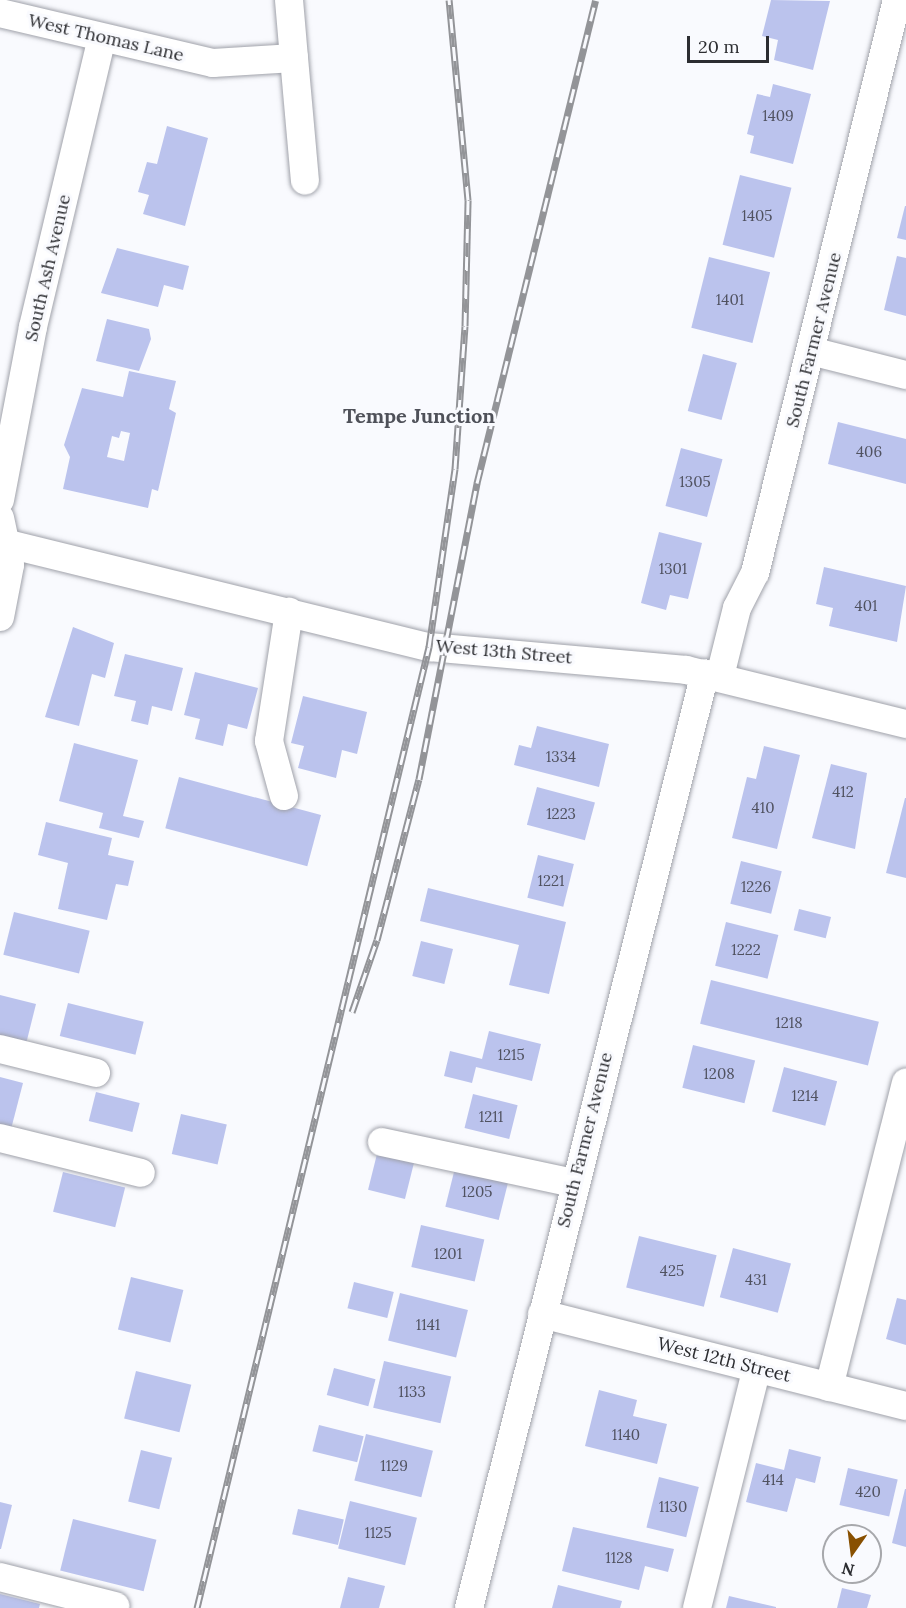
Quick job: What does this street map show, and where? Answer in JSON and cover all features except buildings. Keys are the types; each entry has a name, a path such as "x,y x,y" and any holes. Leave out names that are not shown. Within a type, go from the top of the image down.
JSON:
{"street":[{"path":"289,0 305,181"},
{"name":"South Farmer Avenue","path":"469,1608 574,1183 712,675 737,608 755,573 811,351 898,30 897,0"},
{"name":"West Thomas Lane","path":"0,13 213,63 294,58"},
{"name":"South Ash Avenue","path":"0,500 33,327 102,38"},
{"path":"811,351 906,375"},
{"path":"0,617 10,565 2,534"},
{"name":"West 13th Street","path":"2,534 289,612 446,650 712,675 906,724"},
{"path":"284,796 269,741 289,612"},
{"path":"0,1048 96,1073"},
{"path":"829,1387 906,1083"},
{"path":"0,1138 141,1173"},
{"path":"382,1142 574,1183"},
{"name":"West 12th Street","path":"542,1314 906,1406"},
{"path":"697,1608 757,1368"},
{"path":"0,1577 115,1606"}],"railway":[{"path":"197,1608 429,647 455,469 465,326 468,200 449,0"},
{"path":"352,1012 377,940 419,779 477,483 596,0"}],"district":[{"name":"Tempe Junction","path":"419,415"}]}
